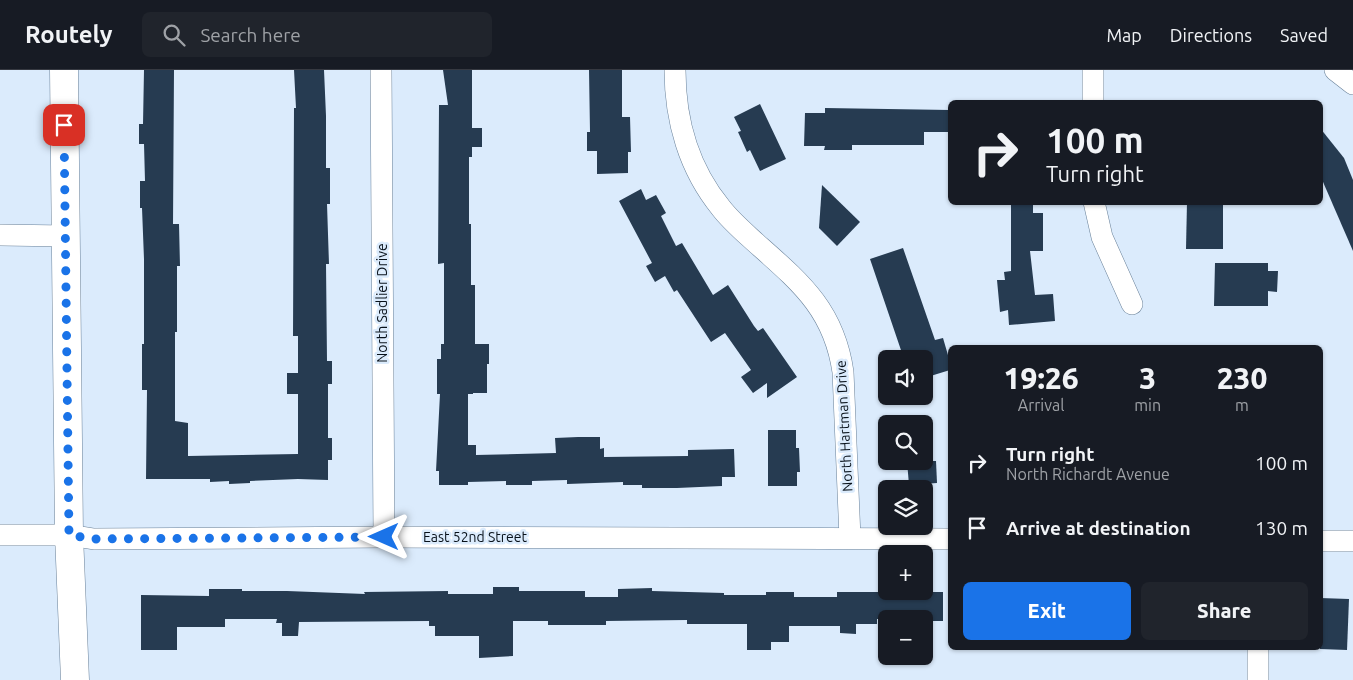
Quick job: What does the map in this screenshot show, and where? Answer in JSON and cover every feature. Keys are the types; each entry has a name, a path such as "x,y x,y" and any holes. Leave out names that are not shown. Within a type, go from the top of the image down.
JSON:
{"street":[{"path":"64,70 69,535 75,680"},
{"name":"North Sadlier Drive","path":"381,70 384,537"},
{"name":"North Hartman Drive","path":"675,70 676,98 684,138 710,194 736,225 810,294 824,314 832,330 843,372 850,538"},
{"path":"1093,70 1093,100"},
{"path":"1095,205 1102,237 1132,304"},
{"path":"0,235 66,236"},
{"name":"East 52nd Street","path":"0,535 69,535 94,539 384,537 948,539"},
{"path":"1323,541 1353,541"},
{"path":"1258,650 1258,680"}],"building":[{"path":"144,70 174,70 173,224 179,224 180,266 177,266 175,421 188,423 188,456 298,454 298,394 287,394 287,373 298,373 298,336 293,336 294,108 296,108 294,70 324,70 326,168 330,168 330,204 327,204 329,264 326,264 327,361 332,361 332,384 328,384 328,438 332,438 332,460 328,460 328,480 298,479 229,484 229,481 210,482 210,479 146,479 147,390 142,390 144,259 142,208 140,208 140,181 145,181 144,144 139,144 139,124 143,124"},
{"path":"443,70 472,70 472,128 482,128 482,147 472,147 472,157 469,157 469,224 471,224 471,285 475,285 475,344 489,344 489,364 487,364 487,393 468,394 468,445 476,445 476,455 556,453 555,438 600,437 600,449 604,448 604,457 688,456 688,450 734,449 735,477 722,477 722,486 677,488 642,488 642,485 623,485 623,482 567,484 567,480 532,481 532,485 506,485 506,481 468,482 468,485 439,485 439,471 436,471 440,394 437,394 437,359 441,359 441,344 444,344 444,263 438,264 439,105 448,105"},
{"path":"589,70 622,70 622,117 630,117 631,152 628,152 628,173 597,174 597,151 587,151 587,132 590,132"},
{"path":"760,104 786,159 760,171 750,150 747,152 738,132 741,131 734,117"},
{"path":"825,108 948,110 948,132 924,132 924,145 852,145 852,150 824,150 825,146 804,146 805,113 825,113"},
{"path":"1323,132 1344,158 1353,180 1353,251 1323,182"},
{"path":"822,185 860,222 837,246 819,228"},
{"path":"641,189 646,200 656,195 666,213 661,216 676,246 682,243 713,295 728,285 754,326 758,331 763,328 797,377 767,398 767,383 753,393 741,377 751,370 725,333 711,342 677,290 674,292 665,276 655,282 646,266 652,263 619,201"},
{"path":"1011,205 1033,205 1033,213 1043,213 1043,251 1030,251 1035,295 1053,294 1055,321 1009,325 1008,310 1000,312 997,280 1005,280 1004,272 1011,271"},
{"path":"1187,205 1223,205 1223,249 1186,249"},
{"path":"903,248 935,340 943,338 948,355 948,371 933,375 933,350 901,350 870,259"},
{"path":"1215,263 1268,263 1268,271 1278,271 1277,292 1268,291 1268,306 1214,306"},
{"path":"768,430 796,430 796,448 799,448 800,472 797,472 797,486 768,486"},
{"path":"933,461 936,461 937,483 933,483 933,480 909,480 908,470 933,470"},
{"path":"493,587 519,587 519,591 585,591 585,597 618,597 618,589 652,588 652,591 724,593 724,595 766,595 766,592 794,592 794,597 837,597 837,592 878,592 878,600 933,600 933,592 943,592 943,621 933,621 933,610 878,610 877,624 856,624 856,634 840,633 840,626 789,626 789,642 771,642 771,650 747,650 747,624 687,624 687,620 606,621 606,625 548,625 548,621 513,621 513,656 479,658 479,636 435,636 435,626 429,626 429,621 299,622 298,636 282,636 282,623 276,623 277,619 225,619 225,627 177,627 177,650 141,650 141,595 209,596 209,589 365,594 364,592 448,591 448,594 493,594"},
{"path":"1323,598 1349,599 1347,650 1323,649"}],"route":[{"path":"64,125 69,535 94,539 384,537"}]}
